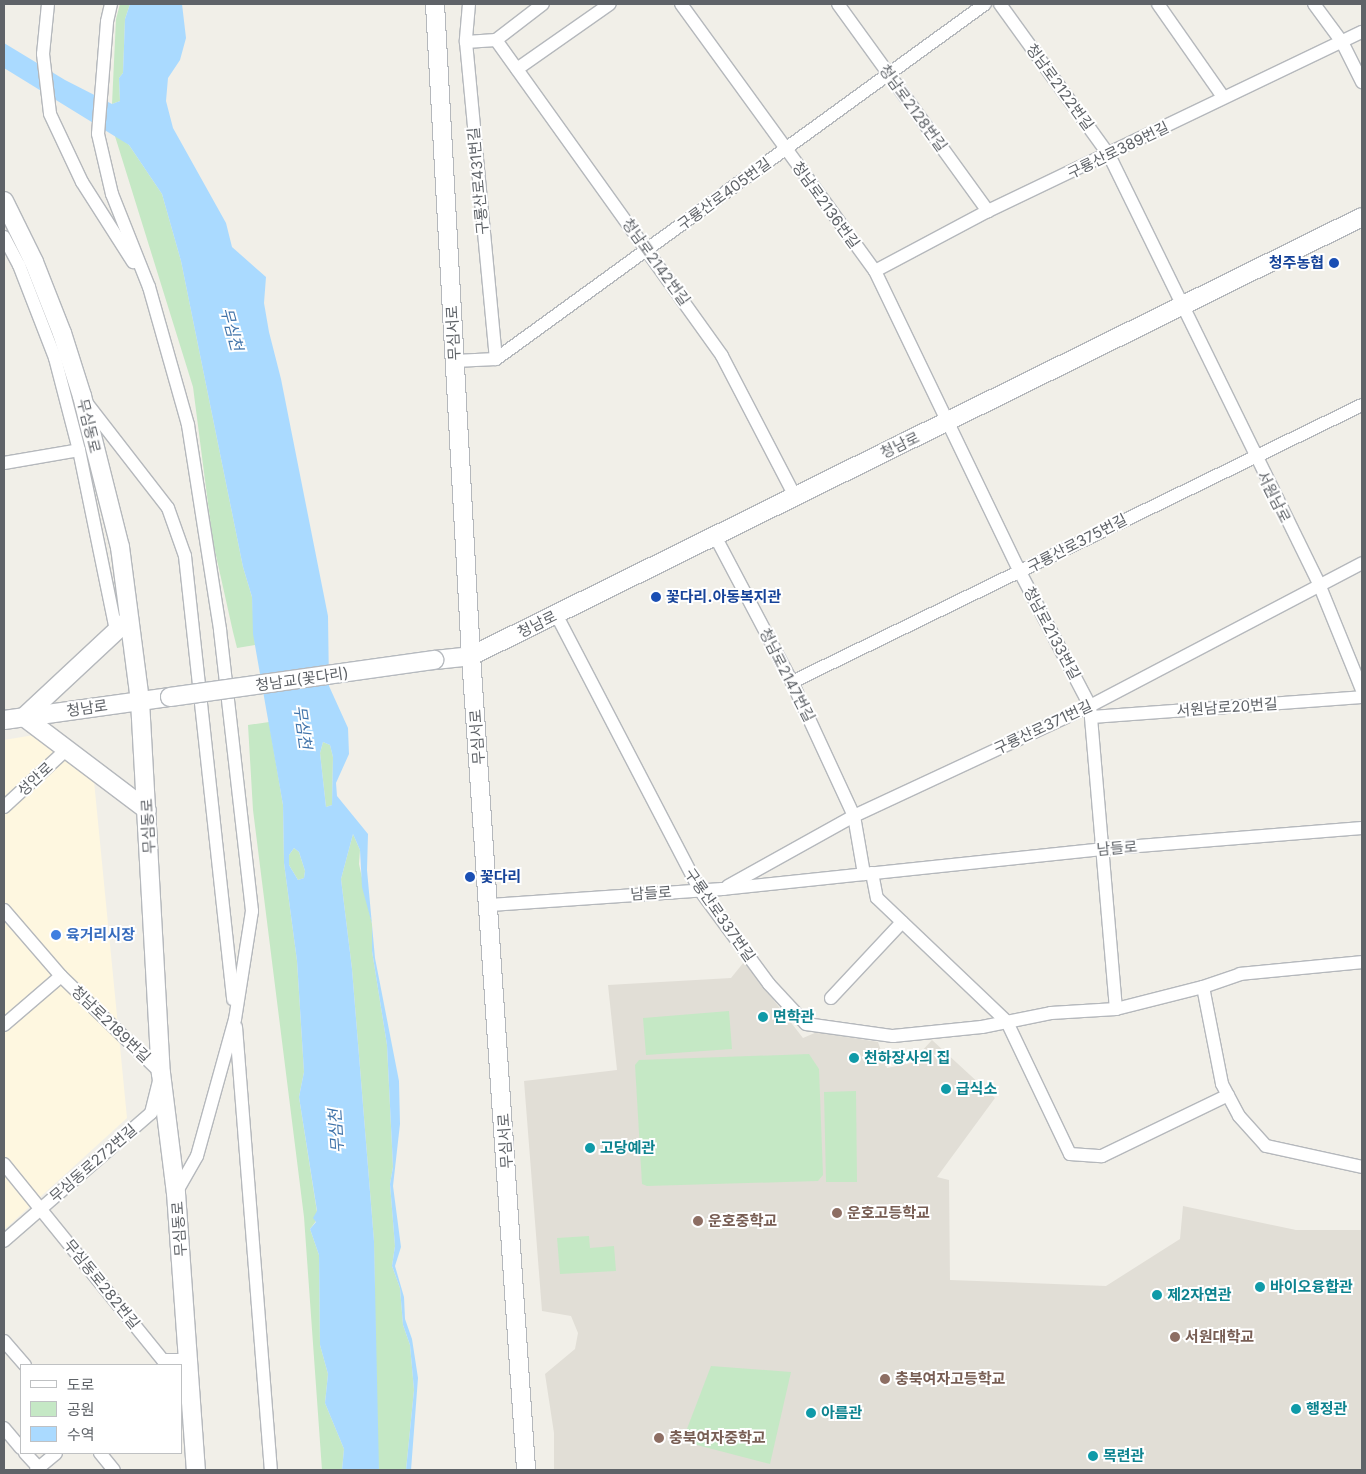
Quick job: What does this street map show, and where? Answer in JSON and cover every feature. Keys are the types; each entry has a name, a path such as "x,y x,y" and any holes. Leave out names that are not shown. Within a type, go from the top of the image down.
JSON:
{"street":[{"path":"48,4 42,54 50,114 82,182 149,287"},
{"path":"111,4 100,91 98,134 112,194 149,287 188,425 220,630 252,911 235,1019 197,1156 176,1193"},
{"name":"무심서로","path":"435,4 471,656 526,1470"},
{"name":"구룡산로431번길","path":"469,4 466,42 496,359"},
{"path":"466,42 496,40 543,4"},
{"path":"517,69 610,4"},
{"name":"청남로2136번길","path":"681,4 874,271 948,422"},
{"name":"청남로2128번길","path":"838,4 988,212"},
{"name":"구룡산로405번길","path":"496,359 985,4"},
{"name":"청남로2122번길","path":"1000,4 1109,155 1183,306"},
{"path":"1158,4 1223,97"},
{"path":"1314,4 1342,42 1362,82"},
{"name":"구룡산로389번길","path":"874,271 988,212 1109,155 1223,97 1362,32"},
{"name":"청남로2142번길","path":"496,40 722,356 795,496"},
{"name":"무심동로","path":"4,201 34,262 62,333 82,396 120,547 140,701 161,1073 176,1193 196,1470"},
{"name":"청남로","path":"434,660 471,656 1362,217"},
{"path":"4,237 44,324 79,450"},
{"name":"서원남로","path":"1183,306 1253,456 1319,584 1362,690"},
{"path":"454,361 496,359"},
{"path":"82,396 168,508 185,556 235,1019 272,1470"},
{"name":"구룡산로375번길","path":"792,682 1020,572 1253,456 1362,405"},
{"name":"청남로2133번길","path":"948,422 1020,572 1091,712 1101,849 1116,1009"},
{"name":"무심동로","path":"4,463 79,450 116,631"},
{"name":"청남로2147번길","path":"715,536 792,682 854,816 868,873"},
{"name":"구룡산로371번길","path":"723,889 854,816 1091,712 1319,584 1362,563"},
{"name":"구룡산로337번길","path":"556,614 699,890 769,984 806,1024 893,1036 1007,1022 1051,1013 1116,1009 1203,987 1240,974 1362,962"},
{"path":"129,619 24,717 147,810"},
{"name":"청남교(꽃다리)","path":"170,697 434,660"},
{"name":"청남로","path":"4,720 170,697"},
{"name":"서원남로20번길","path":"1091,712 1362,697"},
{"name":"성안로","path":"4,807 66,750"},
{"name":"남들로","path":"489,905 723,889 1101,849 1362,828"},
{"path":"868,873 877,898 1007,1022 1070,1154 1102,1156 1228,1095"},
{"name":"청남로2189번길","path":"4,910 61,976 161,1073"},
{"path":"831,998 902,922"},
{"name":"청남로2189번길","path":"4,1025 61,976"},
{"path":"1203,987 1222,1084 1239,1116 1266,1146 1362,1167"},
{"name":"무심동로272번길","path":"4,1240 151,1113 161,1073"},
{"name":"무심동로282번길","path":"4,1164 41,1208 160,1363"},
{"path":"4,1341 24,1364"},
{"path":"160,1363 188,1360"},
{"path":"4,1428 20,1447"},
{"path":"194,1447 202,1470"},
{"path":"26,1454 37,1469 55,1454"},
{"path":"101,1454 114,1470"}],"shaded area":[{"name":"육거리시장","path":"34,735 94,781 127,1118 4,1230 4,740"},
{"path":"744,962 803,1038 817,1032 878,1042 887,1068 911,1063 932,1040 995,1098 937,1177 949,1180 950,1280 1106,1286 1180,1239 1183,1206 1296,1230 1362,1230 1362,1470 554,1470 554,1433 545,1374 575,1349 578,1333 571,1316 542,1311 524,1081 617,1070 608,985 731,978"}],"green space":[{"path":"120,4 130,4 125,19 123,73 119,78 120,101 112,104 116,19"},
{"path":"114,133 129,145 162,194 181,261 243,567 252,597 255,645 237,648 213,542 193,387"},
{"path":"269,722 283,805 284,863 297,961 304,1072 299,1097 317,1212 316,1221 310,1229 319,1255 320,1345 328,1374 325,1403 344,1449 342,1470 322,1470 304,1217 253,810 248,725"},
{"path":"323,742 330,745 333,757 332,805 326,807 320,753"},
{"path":"353,834 360,850 359,864 372,924 372,951 387,1045 393,1167 390,1184 395,1246 392,1266 400,1288 403,1325 410,1345 414,1390 406,1470 379,1470 377,1458 374,1241 352,969 341,879"},
{"path":"294,848 299,852 305,871 304,878 298,880 289,865 289,855"},
{"path":"729,1011 732,1049 646,1055 643,1018"},
{"path":"809,1054 819,1069 823,1175 818,1181 647,1186 642,1184 635,1065 639,1060"},
{"path":"856,1091 857,1182 826,1182 824,1092"},
{"path":"589,1236 590,1248 614,1246 616,1271 560,1274 557,1238"},
{"path":"711,1366 791,1372 770,1464 693,1444 685,1434"}],"water":[{"name":"무심천","path":"130,4 182,4 186,38 180,60 168,78 166,101 173,128 226,223 232,247 266,277 264,303 269,332 281,379 328,616 329,686 348,728 349,754 336,783 337,796 368,834 367,870 372,923 362,887 360,850 353,834 341,879 352,969 374,1241 379,1470 342,1470 344,1449 325,1403 328,1374 320,1345 319,1255 310,1229 316,1222 313,1218 317,1211 299,1097 304,1072 297,961 284,863 283,805 253,634 252,597 243,567 181,261 162,194 129,145 4,68 4,43 65,80 112,104 120,101 119,78 123,73 125,19","holes":["323,742 330,745 333,757 332,805 326,807 320,753","294,848 299,852 305,871 304,878 298,880 289,865 289,855"]},
{"path":"372,925 375,958 399,1081 400,1124 393,1186 401,1247 395,1266 404,1297 405,1319 412,1339 418,1378 411,1470 406,1470 414,1390 410,1345 403,1325 400,1288 392,1266 395,1246 390,1184 393,1167 387,1045 372,951"}],"place":[{"name":"청주농협","path":"1334,263"},
{"name":"꽃다리.아동복지관","path":"656,597"},
{"name":"꽃다리","path":"470,877"},
{"name":"육거리시장","path":"56,935"},
{"name":"면학관","path":"763,1017"},
{"name":"천하장사의 집","path":"854,1058"},
{"name":"급식소","path":"946,1089"},
{"name":"고당예관","path":"590,1148"},
{"name":"운호고등학교","path":"837,1213"},
{"name":"운호중학교","path":"698,1221"},
{"name":"바이오융합관","path":"1260,1287"},
{"name":"제2자연관","path":"1157,1295"},
{"name":"서원대학교","path":"1175,1337"},
{"name":"충북여자고등학교","path":"885,1379"},
{"name":"행정관","path":"1296,1409"},
{"name":"아름관","path":"811,1413"},
{"name":"충북여자중학교","path":"659,1438"},
{"name":"목련관","path":"1093,1456"}]}
